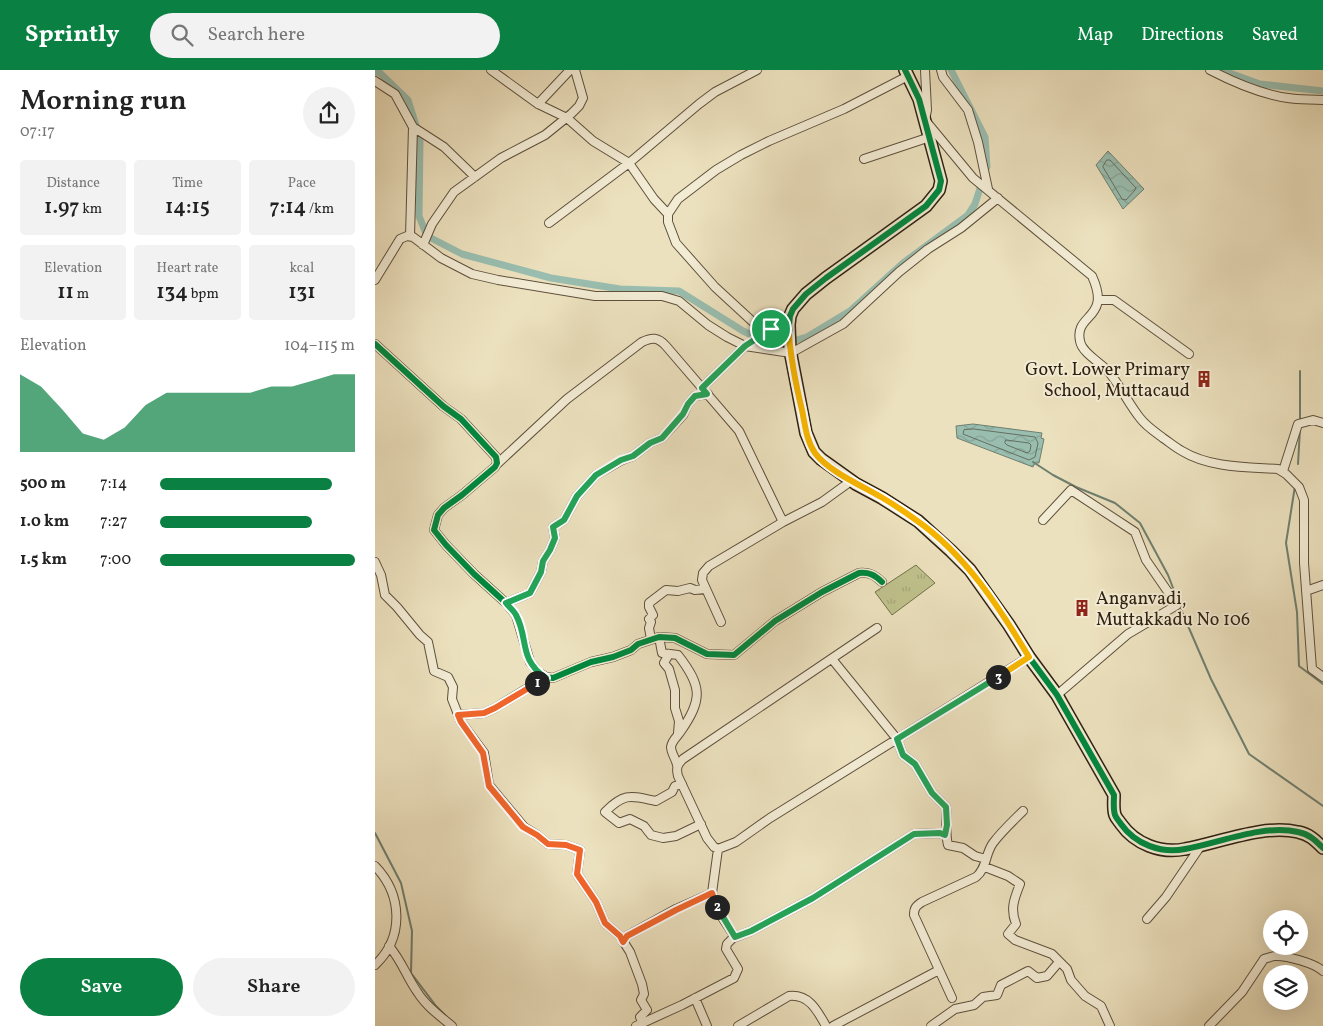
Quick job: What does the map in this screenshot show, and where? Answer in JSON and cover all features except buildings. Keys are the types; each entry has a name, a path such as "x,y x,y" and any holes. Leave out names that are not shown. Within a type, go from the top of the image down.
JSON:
{"street":[{"path":"491,70 538,104 567,118 593,141 629,162 654,199 668,214"},
{"path":"538,104 570,70"},
{"path":"423,244 432,224 454,192 501,158 545,135 579,106 583,98 575,70"},
{"path":"549,223 629,162 715,92 757,70"},
{"path":"925,70 927,110 925,120"},
{"path":"941,70 943,77 968,110 978,142 988,189"},
{"path":"1211,70 1237,84 1271,95 1290,99 1323,100"},
{"path":"789,335 753,322 715,287 676,242 667,222 668,214 678,199 716,170 741,155 844,109 907,73 919,99 930,137 941,181 939,190 926,206 860,252 806,294 790,316 790,352 806,433 814,452 851,481 918,521 951,551 980,583 1009,624 1029,657 1057,695 1114,796 1115,815 1127,833 1139,842 1164,850 1184,850 1202,844 1260,832 1287,830 1312,837 1323,848"},
{"path":"375,80 395,94 413,127 444,147 475,177"},
{"path":"925,120 973,178 1092,276 1099,300 1095,311 1083,323 1081,328 1079,334 1081,346 1107,370 1142,420 1182,451 1197,459 1212,463 1278,469 1299,488 1304,500 1304,563 1312,669 1323,677"},
{"path":"410,236 413,127"},
{"path":"864,159 930,137"},
{"path":"375,280 400,238 410,236 419,240 441,258 472,274 595,296 671,297 685,305 708,325 745,346 790,352 843,324 905,267 928,249 961,228 998,198"},
{"path":"1099,300 1115,300 1189,354"},
{"path":"702,388 745,346 771,329"},
{"path":"546,678 530,662 516,615 446,545 435,530 438,515 495,467 567,400 642,342 650,338 660,340 739,431 783,522"},
{"path":"375,344 475,433 496,457 497,463 495,467"},
{"path":"506,603 530,593 555,538 553,527 564,520 577,496 596,475 621,460 633,456 650,443 662,438 683,414 695,396 707,394"},
{"path":"1283,472 1299,424 1313,420 1323,423"},
{"path":"721,622 702,580 703,573 709,566 783,522 822,502 851,481"},
{"path":"1043,520 1071,490 1135,532 1146,560 1177,605 1128,634 1057,695"},
{"path":"375,562 381,575 385,595 427,642 434,671 448,677 453,687 452,699 461,722 483,753 489,786 523,827 548,844 566,845 580,850 577,874 596,902 605,923 620,936 629,952 642,984 644,994 641,1000 647,1010 641,1017 639,1024"},
{"path":"458,715 484,713 546,678 553,678 591,662 613,657 631,650 638,644 655,638 675,638 707,654 734,655 775,621 822,592 859,573 865,572 875,576 882,582"},
{"path":"1306,591 1323,585"},
{"path":"705,589 695,590 690,588 678,592 666,590 649,603 653,615 649,619 651,622 649,628 662,653 678,655 695,682 698,694 694,710 672,743 671,750 677,765 676,771 701,824 713,847 719,850"},
{"path":"677,765 683,759 877,628"},
{"path":"669,654 664,663 669,669 675,690 675,708 679,721 678,736"},
{"path":"719,850 736,842 770,818 1029,657"},
{"path":"832,659 897,739 903,755 915,764 932,793 946,807 947,825 945,835 948,845 963,848 1020,884 1013,901 1012,914 1016,924 1008,934 1015,940 1051,954 1067,969 1071,980 1085,996 1101,1006 1110,1026"},
{"path":"682,784 675,786 671,792 655,801 630,796 613,804 605,812 619,823 630,818 644,826 651,835 663,838 676,836 701,824"},
{"path":"952,998 914,915 914,910 921,902 976,877 995,841 1023,810"},
{"path":"639,1024 734,978 738,968 725,949 727,944 735,937 751,931 813,898 914,834 940,833 945,835"},
{"path":"1147,919 1166,897 1202,844"},
{"path":"719,850 712,893 720,914 735,937"},
{"path":"375,866 393,892 397,904 397,925 394,937 375,965"},
{"path":"623,942 627,936 712,893"},
{"path":"389,946 399,957 418,994 452,1026"},
{"path":"1209,1026 1242,992 1264,959 1275,956 1295,959 1319,967 1323,971"},
{"path":"931,1026 955,1009 974,1005 983,997 997,994 1001,985 1028,971 1037,978 1047,976 1059,962"},
{"path":"833,1026 939,970"},
{"path":"738,1026 789,996 795,995 807,999 813,1005 826,1026"},
{"path":"695,998 707,1026"}],"green space":[{"path":"916,565 935,583 892,615 875,592"}],"water":[{"path":"1108,151 1144,189 1123,209 1096,165"},
{"path":"973,424 1042,433 1041,438 1044,439 1039,463 1035,463 1033,467 957,438 956,426"}],"waterway":[{"path":"951,70 985,137 987,167 985,171"},
{"path":"1221,70 1260,84 1323,91"},
{"path":"375,72 380,73 408,100 420,138 419,216 427,236 462,254 551,278 620,289 679,291 743,331 762,340 782,344 807,337 850,311 903,263 968,215 975,204 982,182"},
{"path":"1300,371 1300,422"},
{"path":"1298,464 1300,429"},
{"path":"1033,462 1076,487 1115,503 1140,523 1168,575 1177,598"},
{"path":"1295,486 1286,543 1297,612 1299,666 1323,684"},
{"path":"1179,605 1211,679 1249,754 1323,806"},
{"path":"375,833 401,883 412,931 411,973 436,1006 447,1017"}],"cycle path":[{"path":"905,70 919,99 941,181 939,190 926,206 826,278 806,294 793,309 789,325 790,350 806,433 814,452 856,484 918,521 970,570 1057,695 1114,795 1115,816 1134,837 1158,849 1176,850 1256,832 1284,830 1305,834 1323,848"},
{"path":"375,344 443,406 461,419 496,457 497,463 495,467 438,515 434,530 446,545 516,615 530,662 538,672 546,677 553,678 591,662 613,657 631,650 638,644 659,637 675,638 707,654 734,655 775,621 822,592 859,573 872,574 882,582"}],"place":[{"name":"Govt. Lower Primary School, Muttacaud","path":"1204,379"},
{"name":"Anganvadi, Muttakkadu No 106","path":"1082,608"}],"route":[{"path":"771,329 789,335 790,350 806,433 814,452 856,484 918,521 937,537 970,570 980,583 1009,624 1029,657 897,739 903,755 915,764 932,793 946,807 947,825 945,835 940,833 914,834 813,898 751,931 735,937 720,914 712,893 627,936 623,942 620,936 605,923 596,902 577,874 580,850 566,845 548,844 523,827 513,812 489,786 483,753 458,715 484,713 511,700 546,678 530,662 516,615 506,603 530,593 555,538 553,527 564,520 577,496 596,475 621,460 633,456 650,443 662,438 683,414 695,396 707,394 702,388 745,346 771,329"}]}
